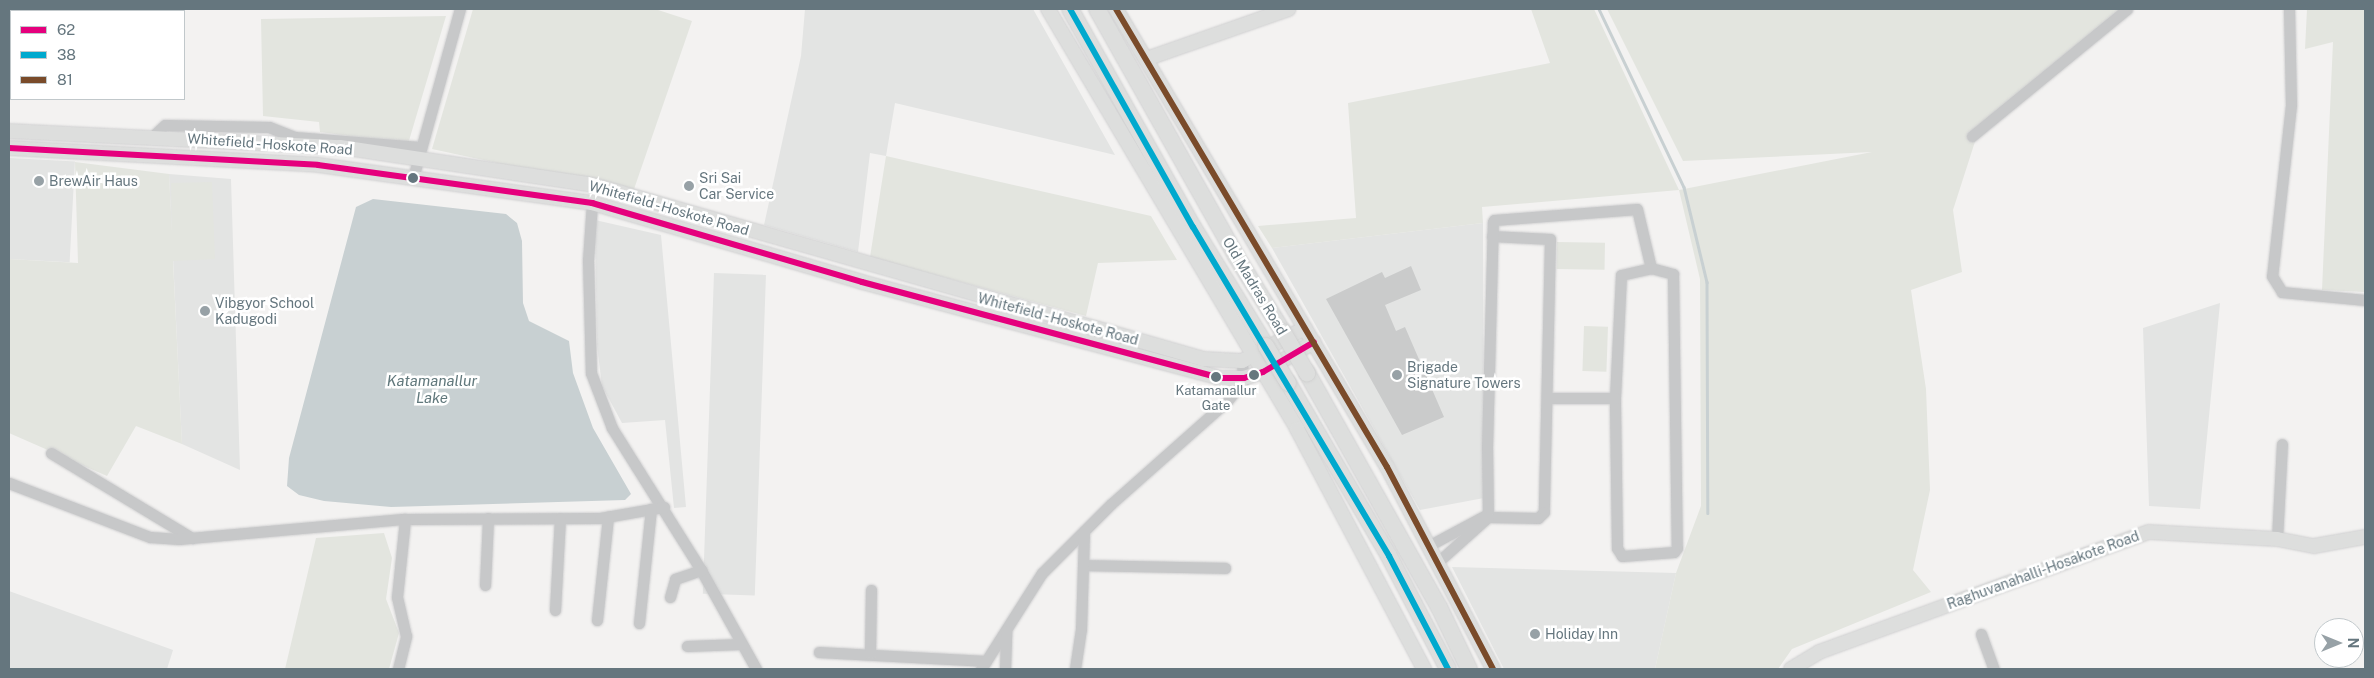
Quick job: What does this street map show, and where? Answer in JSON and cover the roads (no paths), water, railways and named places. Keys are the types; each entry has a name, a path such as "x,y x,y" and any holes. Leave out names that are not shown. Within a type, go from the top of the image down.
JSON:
{"highway":[{"path":"1070,9 1193,226 1254,354 1288,383 1389,556 1448,669"},
{"name":"Old Madras Road","path":"1097,9 1236,256 1307,373 1439,607 1469,669"}],"main road":[{"path":"1048,9 1254,354 1354,532 1424,669"},
{"path":"1116,9 1314,342 1430,545 1493,669"},
{"path":"1146,59 1289,9"},
{"name":"Whitefield - Hoskote Road","path":"9,131 153,136 419,153 581,183 1204,359 1254,354"},
{"name":"Whitefield - Hoskote Road","path":"9,148 219,157 413,178 592,203 658,220 760,254 1212,376 1244,378 1263,372 1314,342"},
{"path":"658,220 662,205"},
{"path":"1254,354 1305,328"},
{"name":"Raghuvanahalli-Hosakote Road","path":"1796,667 2067,559 2149,532 2278,538 2314,546 2365,539"}],"street":[{"path":"413,178 460,9"},
{"path":"1972,136 2127,9"},
{"path":"2288,9 2292,105 2272,276 2282,292 2365,300"},
{"path":"592,203 588,260 591,373 612,428 664,507 756,669"},
{"path":"1438,561 1487,516 1492,236 1494,220 1637,209 1651,268"},
{"path":"1430,545 1487,516 1538,518 1544,512 1550,239 1492,236"},
{"path":"1651,268 1673,274 1678,445 1674,552 1618,554 1615,398 1621,275 1651,268"},
{"path":"819,652 870,654 984,665 1042,573 1084,531 1227,401 1244,378 1254,354"},
{"path":"1547,398 1615,398"},
{"path":"2278,538 2282,444"},
{"path":"51,453 192,538"},
{"path":"9,483 150,537 192,538 405,519 608,517 664,507"},
{"path":"639,623 651,509"},
{"path":"596,620 608,517"},
{"path":"485,585 488,518"},
{"path":"555,610 560,518"},
{"path":"398,669 406,636 397,597 405,519"},
{"path":"1075,669 1085,565 1084,531"},
{"path":"1085,565 1225,568"},
{"path":"670,597 675,579 701,570"},
{"path":"870,654 871,590"},
{"path":"1005,669 1006,630"},
{"path":"1982,634 1994,669"},
{"path":"687,646 741,644"}],"water":[{"name":"Katamanallur Lake","path":"373,199 506,214 517,223 522,241 523,303 529,321 569,341 573,373 593,428 631,494 625,500 391,507 324,501 299,495 287,486 289,458 356,207"}],"waterway":[{"path":"1599,9 1684,187 1707,282 1708,513"}],"place":[{"name":"BrewAir Haus","path":"39,181"},
{"name":"Sri Sai Car Service","path":"689,186"},
{"name":"Vibgyor School Kadugodi","path":"205,311"},
{"name":"Brigade Signature Towers","path":"1397,375"},
{"name":"Katamanallur Gate","path":"1216,377"},
{"name":"Holiday Inn","path":"1535,634"}]}
